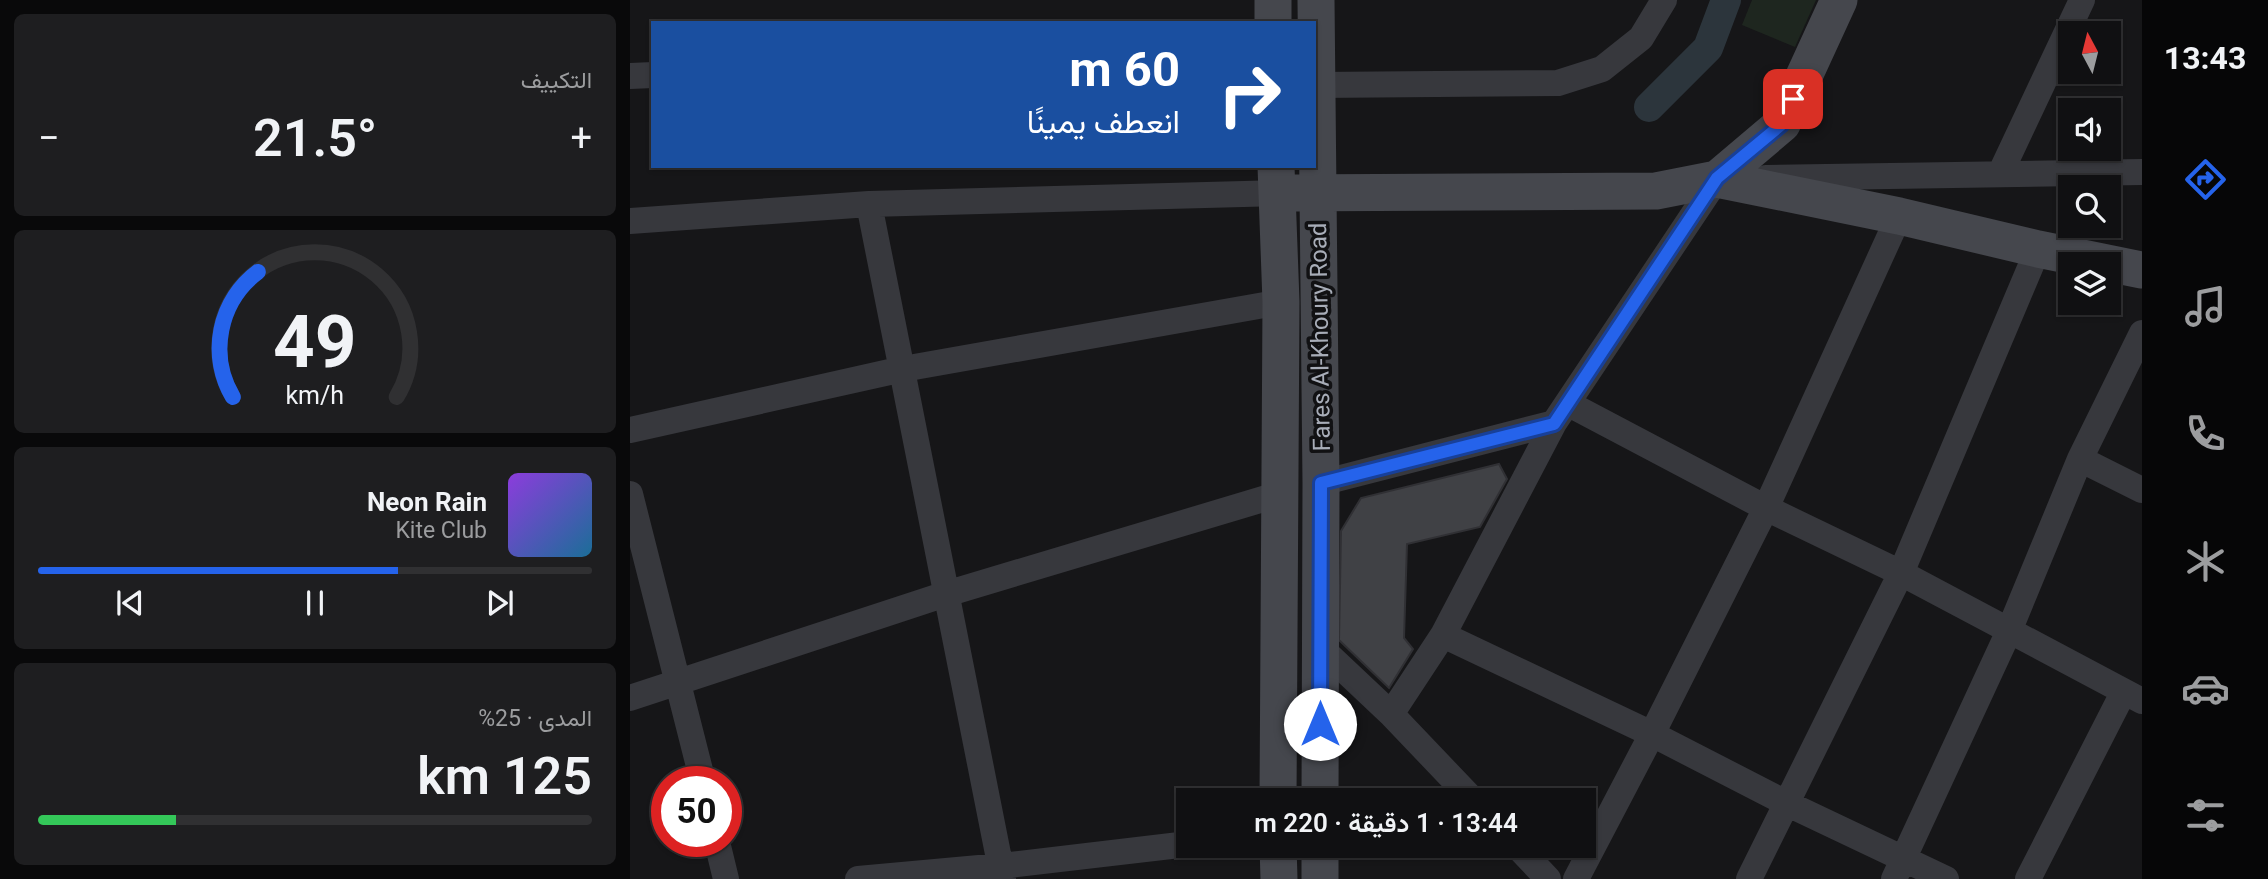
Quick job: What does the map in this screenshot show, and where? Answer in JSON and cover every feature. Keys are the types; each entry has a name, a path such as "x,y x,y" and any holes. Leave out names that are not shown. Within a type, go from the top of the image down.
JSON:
{"main road":[{"path":"1273,0 1273,21"},
{"name":"Fares Al-Khoury Road","path":"1316,0 1321,483 1320,788"},
{"path":"1717,178 1782,124 1839,0"},
{"path":"1277,180 1318,193 1656,191 1717,178 2142,271"},
{"name":"Fares Al-Khoury Road","path":"1277,180 1281,302 1278,788"},
{"path":"1278,858 1279,879"},
{"path":"1320,858 1320,879"}],"street":[{"path":"1317,85 1558,83 1602,69 1641,37 1664,0"},
{"path":"2000,174 2082,0"},
{"path":"630,76 651,75"},
{"path":"1391,714 1443,635 1562,414 1717,178 2142,172"},
{"path":"630,221 1277,180"},
{"path":"869,204 1002,873"},
{"path":"1576,879 1766,508 1899,216"},
{"path":"1749,879 1901,573 2038,249"},
{"path":"630,430 903,369 1281,302"},
{"path":"1899,869 2009,631 2080,459 2142,333"},
{"path":"1321,483 1562,414 1901,573 2133,697 2028,879"},
{"path":"2080,459 2142,490"},
{"path":"630,494 699,766"},
{"path":"630,698 946,594 1280,494"},
{"path":"1443,635 1652,734 1788,804 1899,869 1945,879"},
{"path":"1321,648 1391,714 1462,788"},
{"path":"858,879 1002,873 1176,846"},
{"path":"721,857 726,879"},
{"path":"1528,858 1548,879"}],"shaded area":[{"path":"1752,0 1816,0 1795,47 1742,25"}],"building":[{"path":"1499,464 1507,479 1480,527 1407,544 1404,638 1413,649 1389,688 1339,640 1341,531 1361,498"}],"waterway":[{"path":"1649,107 1708,48 1726,0"}],"route":[{"path":"1320,724 1321,483 1554,424 1717,178 1782,124 1793,99"}]}
